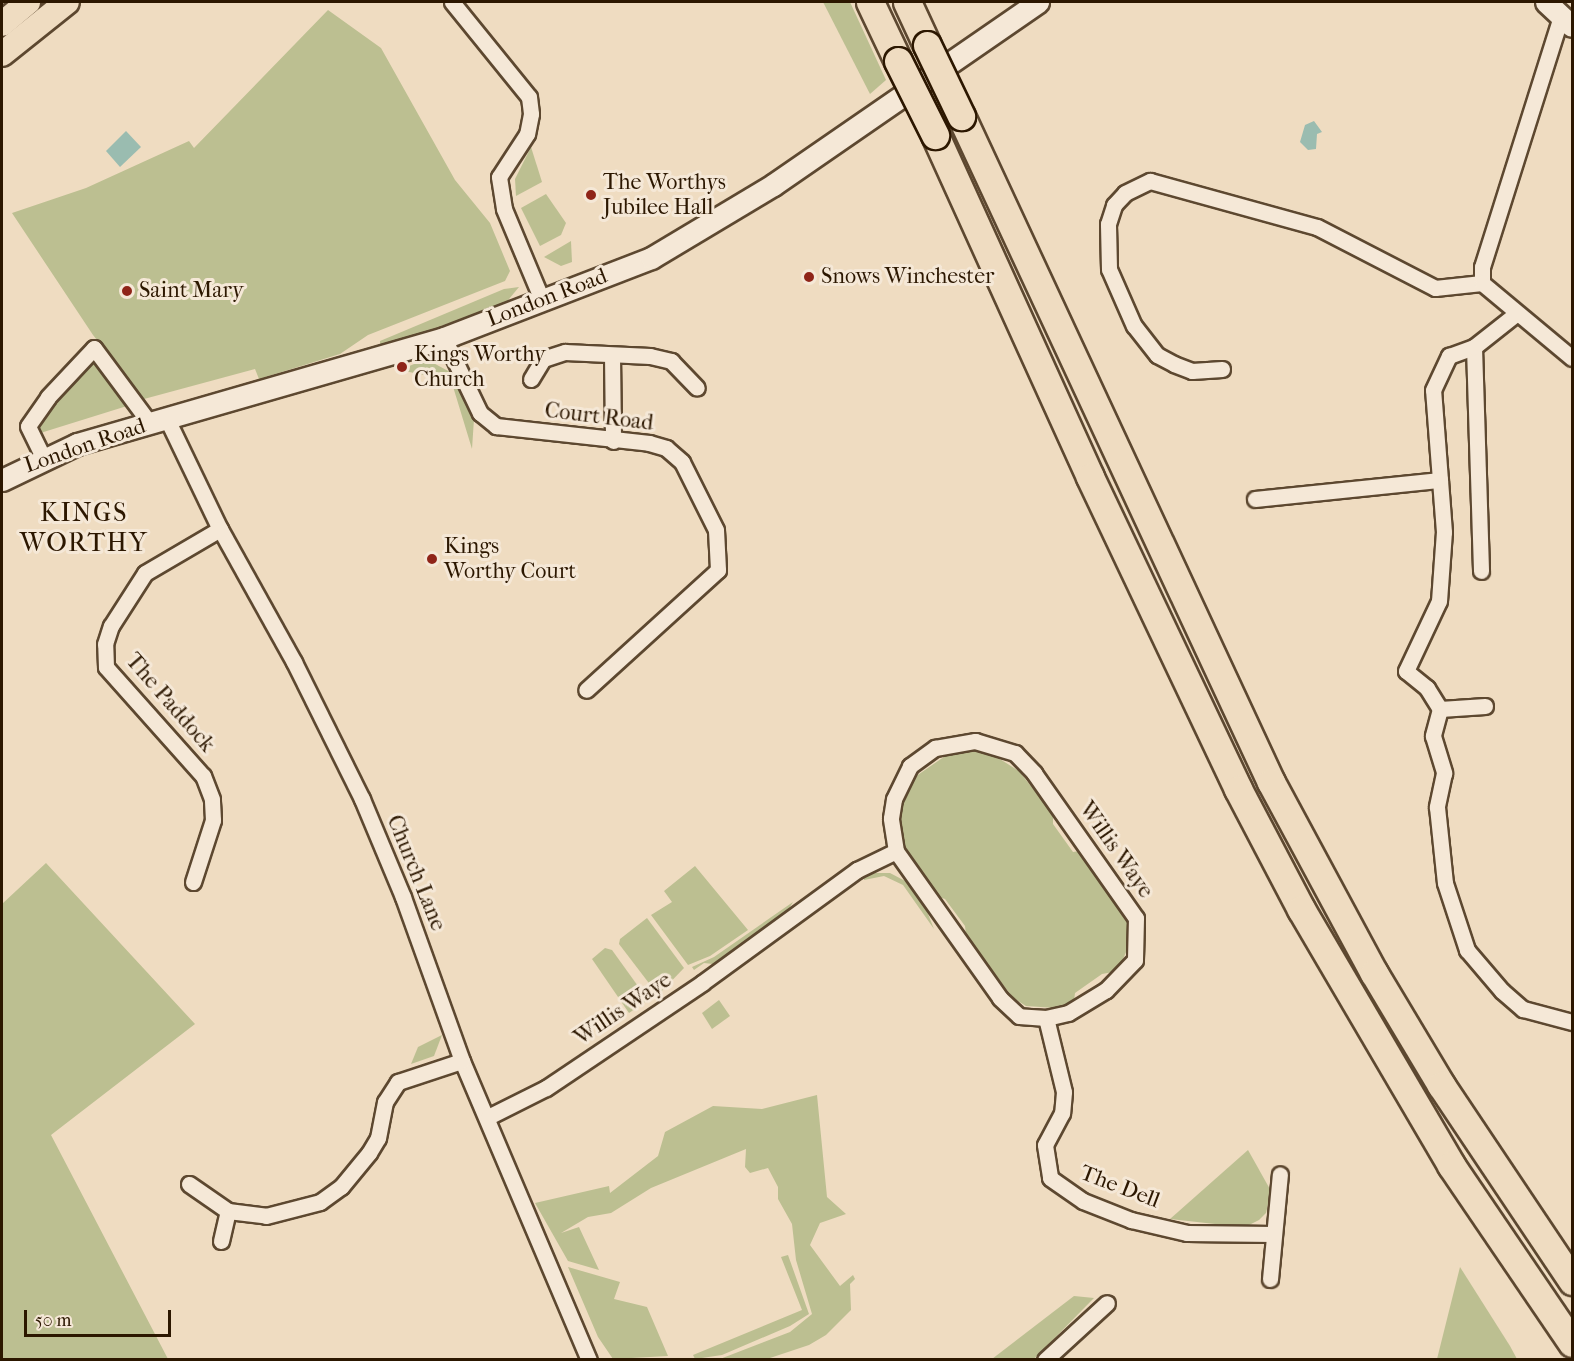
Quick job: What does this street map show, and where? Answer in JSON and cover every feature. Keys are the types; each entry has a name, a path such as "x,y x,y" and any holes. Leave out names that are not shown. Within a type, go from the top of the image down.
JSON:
{"highway":[{"path":"870,2 935,135 1105,508 1238,789 1301,909 1451,1165 1572,1343"},
{"path":"907,2 1271,782 1374,973 1441,1085 1572,1281"}],"main road":[{"path":"2,24 28,2"},
{"path":"2,54 68,2"},
{"name":"London Road","path":"2,480 43,457 444,338 651,258 706,228 1038,2"},
{"path":"1546,2 1567,21"}],"street":[{"path":"452,2 529,97 531,114 527,134 499,177 499,185 504,209 542,300"},
{"path":"1567,21 1482,267 1482,283 1516,314 1572,358"},
{"path":"1222,369 1192,371 1157,355 1134,326 1108,269 1108,224 1114,205 1125,193 1150,181 1317,227 1435,288 1482,283"},
{"path":"1516,314 1474,347 1449,356 1433,390 1444,531 1440,601 1406,671 1426,688 1440,708 1433,736 1444,774 1437,807 1445,883 1467,950 1522,1009 1572,1023"},
{"name":"Court Road","path":"444,338 480,413 496,426 613,441 649,443 666,448 682,462 716,530 718,570 586,690"},
{"path":"1474,347 1480,572"},
{"name":"Church Lane","path":"43,457 28,426 48,397 94,348 158,421 294,662 362,800 403,897 462,1061 488,1117 589,1359"},
{"path":"531,379 543,359 565,352 612,354 671,361 697,388"},
{"path":"612,354 613,441"},
{"path":"1255,499 1440,480"},
{"name":"The Paddock","path":"193,882 213,819 212,799 203,776 106,667 105,644 111,626 145,573 220,529"},
{"path":"1440,708 1485,706"},
{"name":"Willis Waye","path":"955,742 994,744 1015,753 1034,773 1124,896 1136,918 1138,933 1135,960 1106,990 1068,1013 1047,1018 1019,1016 1000,998 897,852 891,818 894,800 910,766 935,748 955,742"},
{"name":"Willis Waye","path":"488,1117 546,1088 702,983 857,870 897,852"},
{"name":"The Dell","path":"1047,1018 1064,1092 1062,1113 1046,1145 1050,1178 1083,1201 1131,1220 1187,1233 1273,1234"},
{"path":"189,1184 228,1211 266,1216 320,1202 341,1187 369,1154 378,1138 385,1102 398,1082 462,1061"},
{"path":"1269,1280 1280,1174"},
{"path":"221,1242 228,1211"},
{"path":"1045,1359 1107,1303"}],"green space":[{"path":"823,2 850,2 886,80 870,94"},
{"path":"328,10 381,48 455,180 490,223 510,271 505,281 368,335 340,354 259,379 255,369 144,399 93,335 12,213 86,188 189,141 194,148"},
{"path":"531,147 542,182 516,196 515,179"},
{"path":"546,194 566,223 561,235 540,246 521,208"},
{"path":"571,241 572,262 561,266 544,257"},
{"path":"519,287 505,304 380,347 380,341 504,289"},
{"path":"426,359 450,372 458,385 474,419 472,449 451,380 404,371 407,367"},
{"path":"92,361 127,406 34,435 29,424 48,397"},
{"path":"987,751 1019,771 1053,814 1053,824 1073,852 1080,851 1128,921 1132,938 1121,964 1113,972 1102,974 1075,993 1074,1001 1055,1008 1026,1006 1013,998 966,935 965,926 945,899 936,896 900,838 900,806 909,781 951,752"},
{"path":"46,863 195,1024 51,1135 168,1359 2,1359 2,904"},
{"path":"695,866 748,930 710,956 688,965 651,915 672,902 664,891"},
{"path":"875,873 890,873 909,883 924,904 934,929 903,885 884,876 864,880 863,877"},
{"path":"793,902 788,910 713,964 704,963 694,970 692,967 714,957"},
{"path":"647,918 684,968 658,995 619,944 620,939"},
{"path":"605,948 612,950 648,1000 629,1013 592,959"},
{"path":"719,1000 730,1016 712,1029 702,1013"},
{"path":"442,1035 434,1056 411,1064 418,1047"},
{"path":"817,1095 827,1197 846,1214 820,1223 810,1245 840,1286 853,1275 855,1279 850,1284 851,1310 826,1335 809,1345 767,1359 720,1359 790,1332 812,1314 796,1260 792,1224 778,1199 778,1187 768,1168 750,1173 745,1167 746,1149 651,1188 611,1213 588,1217 561,1233 579,1227 599,1270 568,1261 535,1203 609,1186 610,1193 658,1156 665,1132 713,1106 762,1109"},
{"path":"1248,1150 1271,1191 1266,1213 1259,1220 1249,1225 1233,1226 1170,1219"},
{"path":"788,1255 809,1314 790,1326 722,1355 695,1359 693,1355 802,1310 781,1257"},
{"path":"568,1267 620,1282 614,1299 647,1307 668,1356 613,1359 598,1337"},
{"path":"1460,1267 1510,1346 1517,1359 1437,1359"},
{"path":"1074,1296 1094,1298 1034,1359 992,1359"}],"water":[{"path":"1314,121 1322,132 1317,134 1316,149 1308,150 1300,142 1305,125"},
{"path":"126,131 141,147 120,167 106,151"}],"place":[{"name":"The Worthys Jubilee Hall","path":"591,195"},
{"name":"Snows Winchester","path":"809,277"},
{"name":"Saint Mary","path":"127,291"},
{"name":"Kings Worthy Church","path":"402,367"},
{"name":"Kings Worthy Court","path":"432,559"}],"district":[{"name":"KINGS WORTHY","path":"84,528"}]}
